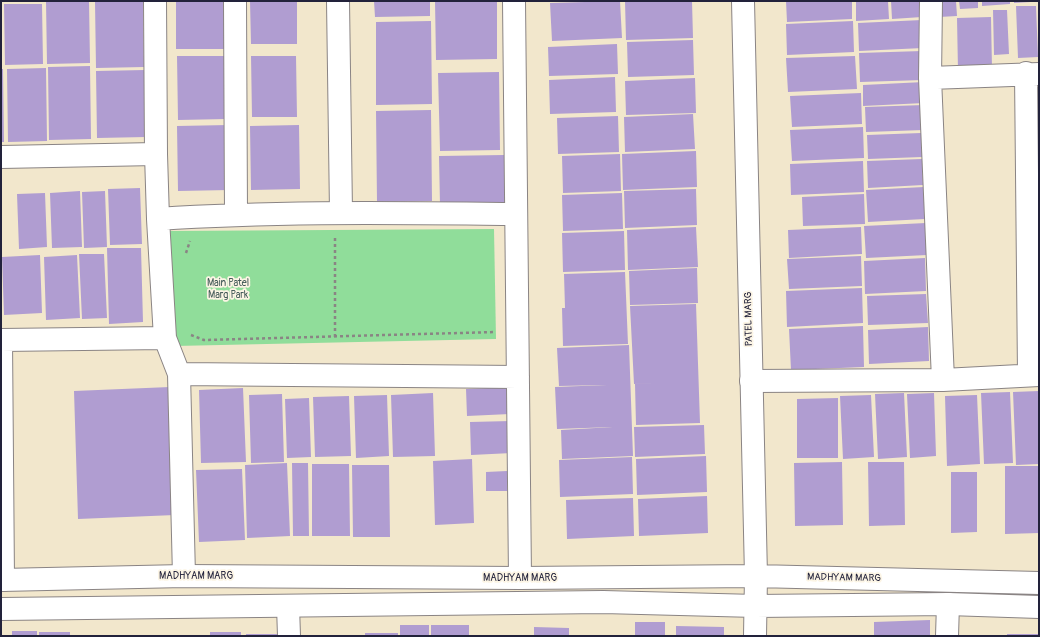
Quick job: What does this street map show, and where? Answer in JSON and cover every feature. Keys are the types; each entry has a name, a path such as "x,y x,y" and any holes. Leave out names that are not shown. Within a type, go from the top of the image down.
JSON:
{"street":[{"path":"155,1 158,219 165,338 179,374 184,576"},
{"path":"235,1 236,214"},
{"path":"338,1 341,212"},
{"path":"514,1 520,578"},
{"name":"PATEL MARG","path":"743,1 756,576 755,636"},
{"path":"931,1 930,78 943,380"},
{"path":"751,381 943,380 1034,375 1032,74 930,78"},
{"path":"1,157 156,154"},
{"path":"158,219 236,214 341,212 516,214"},
{"path":"2,580 1,340 165,338"},
{"path":"179,374 518,377"},
{"name":"MADHYAM MARG","path":"2,580 184,576 520,578 756,576 1039,583"},
{"path":"1,609 603,602 756,606 948,604 1039,607"},
{"path":"947,636 948,604"},
{"path":"288,606 289,636"}],"path":[{"path":"328,236 343,236"},
{"path":"335,236 335,336"},
{"path":"186,258 186,250 192,239"},
{"path":"190,332 192,337 204,340 502,332"}],"green space":[{"name":"Main Patel Marg Park","path":"494,229 496,339 175,346 167,231"}],"building":[{"path":"46,1 89,1 90,63 47,64"},
{"path":"143,1 144,67 96,68 95,2"},
{"path":"176,1 225,1 225,49 176,49"},
{"path":"250,1 297,1 297,44 251,44"},
{"path":"374,1 430,1 430,16 375,17"},
{"path":"435,1 497,1 497,59 436,60"},
{"path":"620,1 622,38 552,41 550,3"},
{"path":"625,1 692,1 693,38 626,40"},
{"path":"786,1 852,1 852,19 787,22"},
{"path":"856,1 888,1 889,19 856,21"},
{"path":"891,1 921,1 922,17 892,19"},
{"path":"938,1 956,1 957,16 939,17"},
{"path":"959,1 978,1 978,8 960,9"},
{"path":"982,1 1010,1 1010,4 982,6"},
{"path":"1014,1 1031,1 1031,2 1014,3"},
{"path":"4,4 42,4 43,64 5,65"},
{"path":"1016,6 1036,6 1038,57 1018,58"},
{"path":"993,10 1007,10 1009,54 994,55"},
{"path":"991,17 992,69 958,71 957,18"},
{"path":"922,20 923,48 859,51 858,23"},
{"path":"431,21 432,104 376,105 376,22"},
{"path":"853,21 854,52 787,55 786,24"},
{"path":"693,40 694,75 628,77 627,42"},
{"path":"617,44 618,74 549,76 548,47"},
{"path":"922,51 923,80 860,82 859,53"},
{"path":"177,56 227,56 227,119 178,120"},
{"path":"251,56 296,56 297,117 252,117"},
{"path":"855,56 857,89 788,92 786,58"},
{"path":"90,66 91,139 49,140 48,67"},
{"path":"46,68 47,141 8,142 7,69"},
{"path":"1,69 3,69 4,142 1,142"},
{"path":"145,70 146,137 97,138 96,71"},
{"path":"499,72 500,150 440,151 438,73"},
{"path":"615,77 616,112 550,114 549,80"},
{"path":"695,78 696,113 626,115 625,81"},
{"path":"924,82 924,103 863,106 863,85"},
{"path":"861,93 862,124 792,127 790,96"},
{"path":"924,105 924,130 866,132 865,107"},
{"path":"431,110 432,201 377,202 376,111"},
{"path":"693,114 695,149 625,152 624,117"},
{"path":"618,116 619,152 558,154 557,118"},
{"path":"229,125 230,190 178,191 177,126"},
{"path":"299,125 300,189 251,190 250,126"},
{"path":"863,127 864,158 792,161 790,130"},
{"path":"921,133 922,157 868,159 867,135"},
{"path":"696,151 697,187 623,190 622,154"},
{"path":"620,154 621,191 563,193 562,156"},
{"path":"504,155 505,204 440,205 439,156"},
{"path":"922,159 923,185 868,188 867,161"},
{"path":"863,161 864,192 791,195 790,164"},
{"path":"924,187 925,219 868,222 866,190"},
{"path":"140,188 142,244 110,245 108,189"},
{"path":"696,189 697,225 625,228 624,191"},
{"path":"80,191 82,247 52,248 50,193"},
{"path":"105,191 107,247 84,248 82,192"},
{"path":"45,193 47,247 19,249 17,194"},
{"path":"622,193 623,229 563,231 562,195"},
{"path":"864,194 865,224 803,226 802,197"},
{"path":"926,223 927,255 866,258 864,226"},
{"path":"696,227 698,267 628,270 627,230"},
{"path":"861,227 862,254 789,258 788,230"},
{"path":"624,231 625,270 563,272 562,233"},
{"path":"107,248 141,248 143,322 109,324"},
{"path":"79,254 104,254 107,318 82,319"},
{"path":"40,255 42,313 4,315 2,257"},
{"path":"77,255 80,318 46,320 44,257"},
{"path":"861,256 862,286 789,289 787,259"},
{"path":"925,258 926,291 865,294 864,261"},
{"path":"697,268 698,303 630,305 629,271"},
{"path":"625,272 628,344 563,346 562,308 565,308 564,274"},
{"path":"862,288 863,323 787,327 786,291"},
{"path":"926,294 928,323 868,325 867,296"},
{"path":"696,304 700,423 636,425 635,384 677,382 634,384 630,306"},
{"path":"863,326 864,367 791,370 789,329"},
{"path":"928,327 929,361 869,364 868,330"},
{"path":"629,345 633,456 562,459 561,430 613,427 557,429 555,387 607,385 559,386 557,348"},
{"path":"170,387 175,515 78,519 74,391"},
{"path":"509,387 510,414 467,416 466,389"},
{"path":"243,388 246,462 201,463 199,390"},
{"path":"1039,391 1039,464 1016,465 1013,392"},
{"path":"1010,392 1013,463 984,464 981,393"},
{"path":"433,393 435,456 393,457 391,395"},
{"path":"904,393 907,457 878,459 875,394"},
{"path":"934,393 936,456 910,458 907,394"},
{"path":"282,394 284,462 251,463 249,395"},
{"path":"387,395 389,456 356,458 354,396"},
{"path":"871,395 874,457 843,459 840,396"},
{"path":"977,395 980,464 947,466 945,396"},
{"path":"349,396 351,456 315,457 313,397"},
{"path":"309,398 311,457 287,458 285,399"},
{"path":"838,398 838,458 797,458 797,399"},
{"path":"511,421 512,453 471,455 470,422"},
{"path":"704,425 705,454 635,457 634,427"},
{"path":"706,456 707,492 637,495 636,459"},
{"path":"632,457 633,494 560,497 559,460"},
{"path":"472,459 474,523 435,525 433,461"},
{"path":"842,462 843,525 795,526 794,463"},
{"path":"868,462 904,462 905,525 869,526"},
{"path":"287,463 290,536 247,538 245,465"},
{"path":"292,463 308,463 309,536 293,536"},
{"path":"312,464 349,464 350,536 312,536"},
{"path":"352,465 389,465 390,537 353,537"},
{"path":"1005,466 1039,466 1039,533 1005,534"},
{"path":"242,469 245,540 199,542 196,470"},
{"path":"507,471 507,491 486,491 486,472"},
{"path":"951,472 977,472 977,532 951,533"},
{"path":"707,496 708,533 639,536 638,499"},
{"path":"633,498 634,536 567,539 566,500"},
{"path":"930,620 930,636 874,636 874,622"},
{"path":"635,622 665,622 665,636 635,636"},
{"path":"400,625 429,625 429,636 400,636"},
{"path":"431,625 469,625 469,636 431,636"},
{"path":"676,626 724,627 724,636 676,636"},
{"path":"534,627 569,628 569,636 534,636"},
{"path":"12,631 37,631 37,636 12,636"},
{"path":"39,632 70,632 70,636 39,636"},
{"path":"210,632 241,632 241,636 210,636"},
{"path":"365,633 398,633 398,636 365,636"},
{"path":"246,634 284,634 284,636 246,636"},
{"path":"1007,634 1039,634 1039,636 1007,636"}]}
